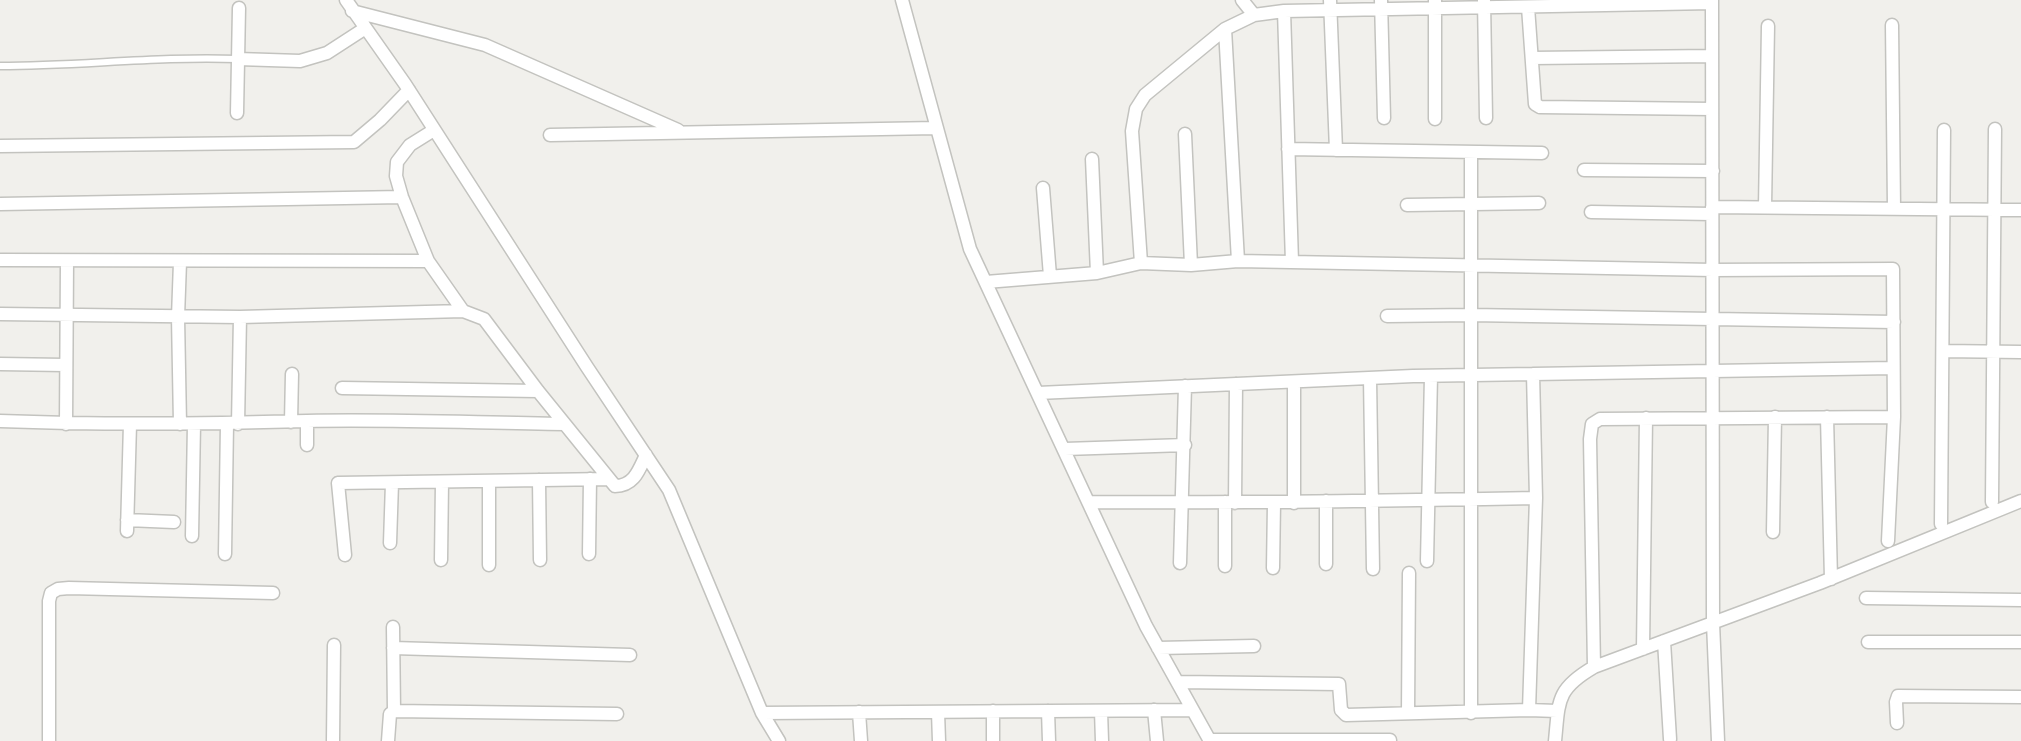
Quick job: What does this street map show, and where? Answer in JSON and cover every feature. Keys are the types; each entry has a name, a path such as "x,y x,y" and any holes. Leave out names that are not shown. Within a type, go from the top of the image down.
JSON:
{"street":[{"path":"902,0 970,249 1158,648 1179,682 1209,741 1390,740"},
{"path":"1242,0 1254,15"},
{"path":"1141,263 1132,131 1136,109 1145,95 1226,29 1254,15 1331,5 1712,2 1713,623 1718,741"},
{"path":"1434,119 1435,4"},
{"path":"1484,4 1486,118"},
{"path":"1533,4 1532,58 1535,104 1540,107 1712,109"},
{"path":"349,5 486,46 682,132"},
{"path":"349,5 408,90 669,490 762,713 779,741"},
{"path":"1331,5 1336,150"},
{"path":"1381,5 1384,118"},
{"path":"238,113 239,8"},
{"path":"1284,11 1292,262"},
{"path":"1892,25 1894,208"},
{"path":"1765,207 1768,26"},
{"path":"238,60 300,61 328,53 364,29"},
{"path":"1226,29 1238,262"},
{"path":"1532,58 1712,56"},
{"path":"0,146 354,142 380,120 408,90"},
{"path":"550,134 936,128"},
{"path":"1992,502 1996,209 1995,129"},
{"path":"434,130 410,145 397,162 396,176 402,198 428,261 463,311"},
{"path":"1941,524 1944,130"},
{"path":"1185,134 1191,265"},
{"path":"1288,149 1542,154"},
{"path":"1471,152 1470,266 1473,499 1471,713"},
{"path":"1092,159 1096,273"},
{"path":"1584,170 1713,171"},
{"path":"1043,188 1050,276"},
{"path":"0,204 402,198"},
{"path":"1407,205 1539,203"},
{"path":"1591,212 1765,207 2021,210"},
{"path":"0,260 180,262 428,261"},
{"path":"66,424 67,261"},
{"path":"180,262 178,317 180,424"},
{"path":"986,282 1096,273 1141,263 1191,265 1238,262 1292,262 1713,270 1894,269 1894,417 1888,541"},
{"path":"0,314 240,317 463,311 484,319 538,391 615,486 622,486 637,477 646,455"},
{"path":"1387,316 1471,315 1894,322"},
{"path":"225,554 240,317"},
{"path":"1943,352 2021,352"},
{"path":"0,364 65,364"},
{"path":"1038,393 1431,376 1893,368"},
{"path":"291,422 292,374"},
{"path":"1529,710 1536,498 1533,374"},
{"path":"1427,561 1431,376"},
{"path":"1370,378 1374,569"},
{"path":"1294,382 1294,503"},
{"path":"1225,566 1236,384"},
{"path":"1180,563 1180,502 1185,445 1185,386"},
{"path":"342,388 538,391"},
{"path":"1773,532 1774,417"},
{"path":"1827,417 1831,579"},
{"path":"1594,667 1590,439 1592,424 1600,419 1894,417"},
{"path":"1643,649 1646,418"},
{"path":"0,421 66,424 233,424 308,421 564,424"},
{"path":"307,445 308,421"},
{"path":"130,424 127,525 174,522"},
{"path":"192,536 194,424"},
{"path":"1065,449 1185,445"},
{"path":"589,554 590,479"},
{"path":"345,555 338,483 608,479"},
{"path":"539,480 540,560"},
{"path":"489,481 489,565"},
{"path":"441,560 442,482"},
{"path":"390,543 392,483"},
{"path":"1089,502 1294,503 1372,499 1536,498"},
{"path":"1326,501 1326,564"},
{"path":"1555,741 1556,711 1564,690 1576,678 1594,667 1831,579 2021,501"},
{"path":"1273,568 1274,503"},
{"path":"1408,713 1409,573"},
{"path":"49,741 49,601 51,593 58,589 69,588 273,593"},
{"path":"1866,598 2021,600"},
{"path":"393,626 394,711"},
{"path":"1664,641 1670,739"},
{"path":"1868,642 2021,642"},
{"path":"332,741 334,646"},
{"path":"1158,648 1254,646"},
{"path":"393,648 630,655"},
{"path":"1179,682 1339,684 1341,710 1346,715 1529,710 1556,711"},
{"path":"1897,723 1896,702 1898,696 2021,697"},
{"path":"1154,710 1157,741"},
{"path":"762,713 1192,710"},
{"path":"388,741 388,720 390,714 394,711 617,714"},
{"path":"993,711 993,741"},
{"path":"1048,711 1049,741"},
{"path":"1101,711 1102,741"},
{"path":"859,712 861,741"},
{"path":"938,712 939,741"}],"lane":[{"path":"0,66 54,66 180,57 238,60"}]}
